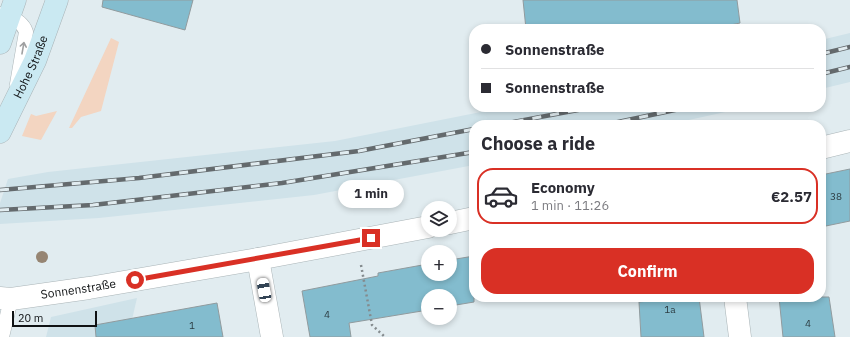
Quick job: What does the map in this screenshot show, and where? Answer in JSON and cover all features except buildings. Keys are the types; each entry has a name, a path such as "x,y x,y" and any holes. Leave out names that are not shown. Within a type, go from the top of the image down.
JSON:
{"main road":[{"name":"Hohe Straße","path":"0,132 35,60 57,0"},
{"path":"0,43 8,10"}],"street":[{"path":"826,147 850,141"},
{"path":"457,222 469,219"},
{"name":"Sonnenstraße","path":"4,297 89,288 258,259 421,228"},
{"path":"258,259 272,337"},
{"path":"736,302 740,337"}],"lane":[{"path":"8,10 26,32 15,100"},
{"path":"2,337 4,297"}],"path":[{"path":"357,241 372,325 385,337"}],"shaded area":[{"path":"850,33 850,82 826,88 826,39"},
{"path":"111,38 119,42 101,111 81,117 72,128 69,128"},
{"path":"57,111 41,140 22,136 31,114 36,116"},
{"path":"481,112 725,112 689,120 469,120 469,166 314,195 99,218 0,224 0,203 8,179 48,172 335,141"},
{"path":"137,298 128,337 46,337 51,317"}],"railway":[{"path":"826,53 850,47"},
{"path":"826,73 850,67"},
{"path":"524,120 567,112"},
{"path":"628,120 665,112"},
{"path":"0,190 139,178 359,151 469,130"},
{"path":"0,210 93,205 282,183 469,153"}],"route":[{"path":"135,280 371,238"}]}
